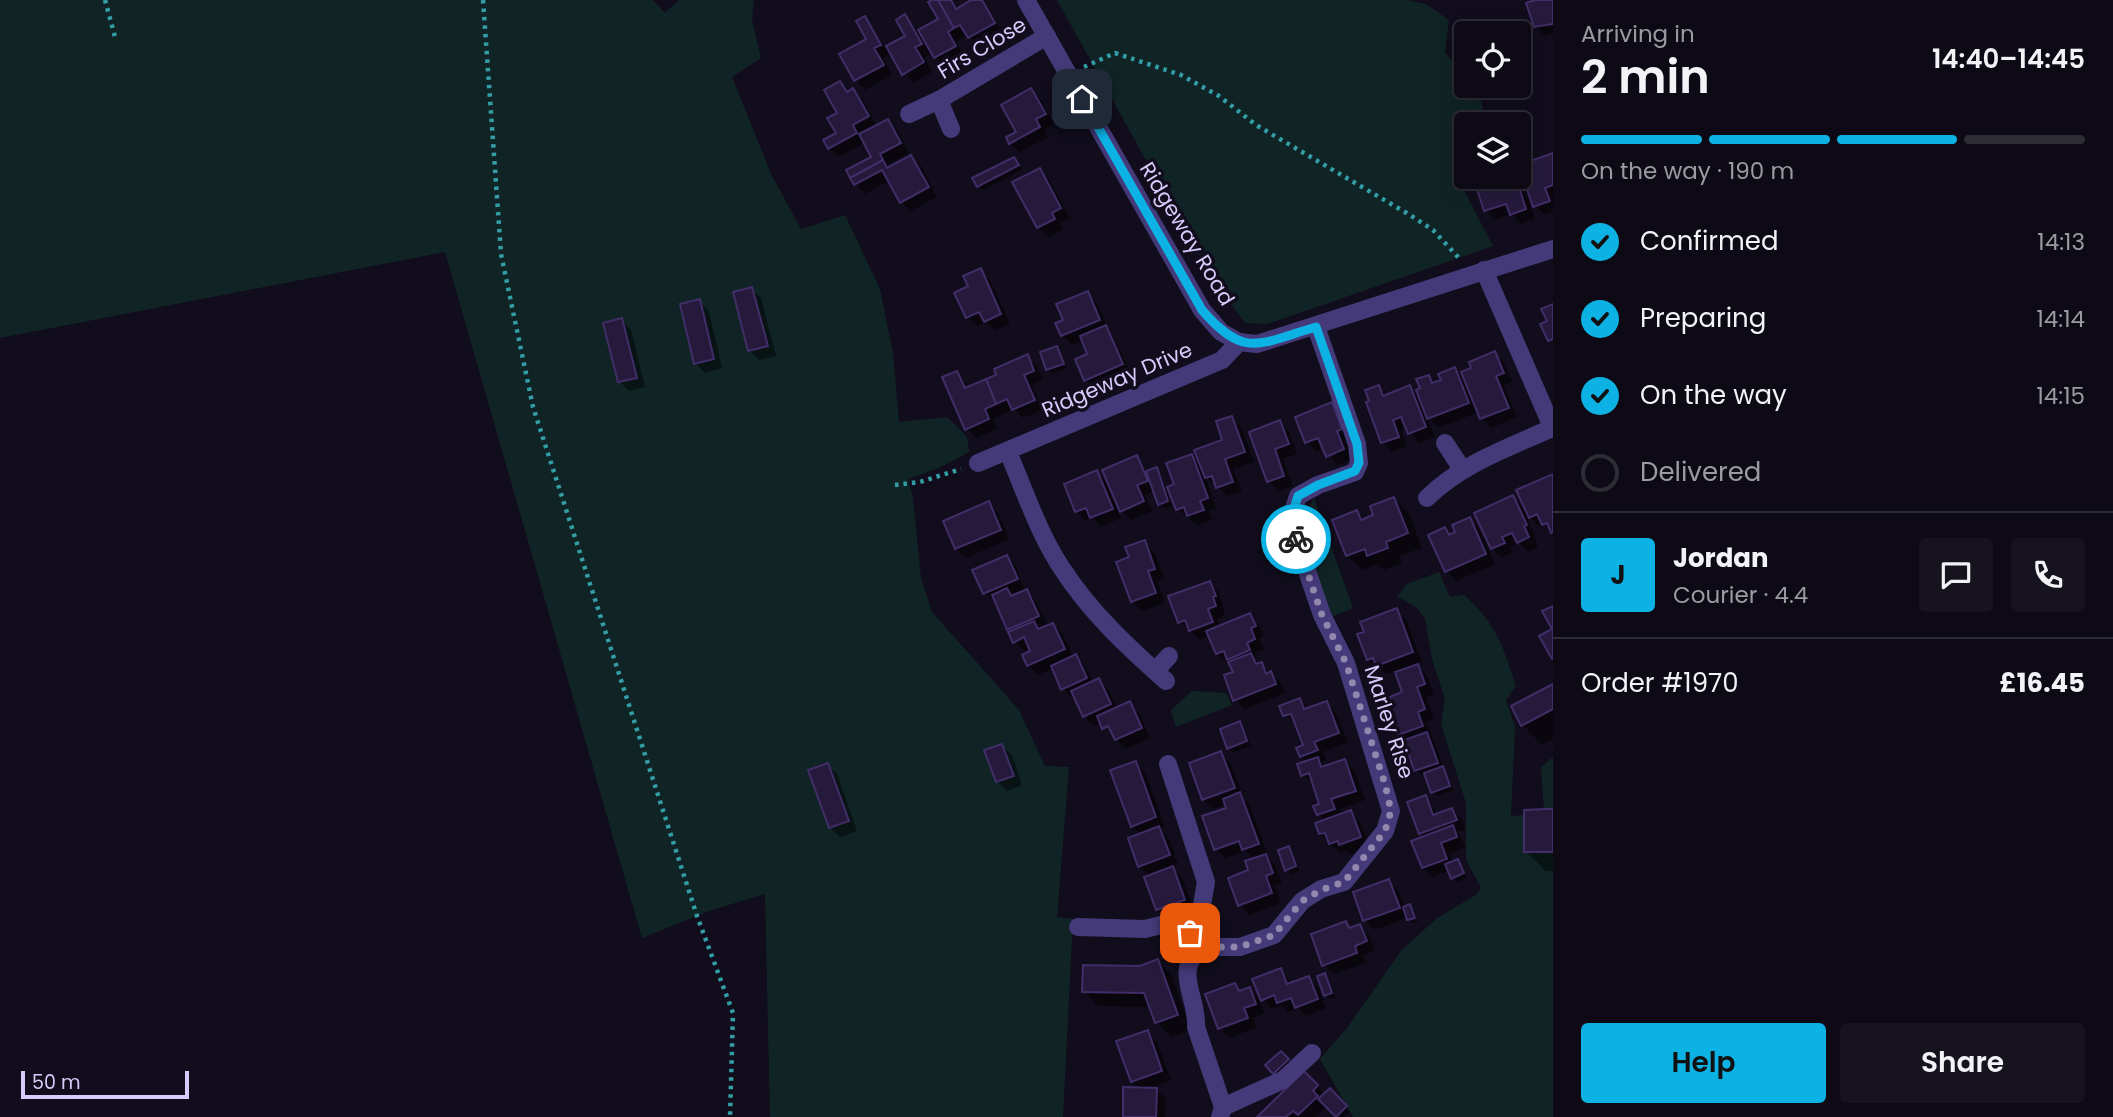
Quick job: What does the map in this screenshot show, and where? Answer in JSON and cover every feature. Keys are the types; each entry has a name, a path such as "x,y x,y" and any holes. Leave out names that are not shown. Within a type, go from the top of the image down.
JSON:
{"street":[{"name":"Ridgeway Road","path":"1026,0 1202,310 1221,332 1239,342"},
{"name":"Firs Close","path":"909,114 939,100 1047,36"},
{"name":"Firs Close","path":"939,100 951,129"},
{"path":"1239,342 1257,344 1316,327 1553,249"},
{"path":"1427,498 1447,478 1462,468 1553,428 1484,270"},
{"name":"Marley Rise","path":"1202,947 1240,947 1274,935 1302,901 1321,890 1344,882 1385,831 1391,811 1385,784 1346,663 1322,615 1290,521 1298,496 1355,471 1359,463 1357,444 1316,327"},
{"name":"Ridgeway Drive","path":"978,463 1222,360 1239,342"},
{"path":"1445,443 1462,468"},
{"path":"1008,452 1061,568 1084,601 1128,648 1161,676 1168,656"},
{"path":"1168,764 1206,882 1201,911 1190,933"},
{"path":"1078,927 1145,929 1170,923 1190,933 1202,947 1191,956 1185,975 1197,1014 1196,1027 1222,1112 1283,1080 1312,1053"}],"path":[{"path":"105,0 114,37"},
{"path":"484,0 501,254 533,407 697,916 733,1013 730,1117"},
{"path":"1069,75 1115,53 1181,75 1219,96 1256,125 1321,165 1386,199 1433,230 1459,257 1465,276"},
{"path":"895,485 920,482 978,463"}],"green space":[{"path":"0,0 653,0 665,13 679,0 754,0 752,20 761,58 732,77 771,174 801,229 845,215 880,289 893,353 899,422 947,417 967,437 969,452 939,468 908,479 913,498 921,578 932,612 1019,710 1045,766 1069,767 1057,917 1073,919 1063,1117 770,1117 765,894 709,911 642,938 445,252 0,338"},
{"path":"1057,0 1407,0 1426,4 1449,20 1445,52 1454,64 1454,98 1481,98 1484,112 1454,112 1454,189 1463,189 1493,246 1268,324 1245,323 1207,270"},
{"path":"1314,498 1353,608 1332,617 1305,542 1304,518"},
{"path":"1439,572 1450,597 1464,595 1475,605 1484,615 1502,647 1516,686 1506,700 1515,727 1511,816 1524,815 1524,852 1553,852 1553,1117 1353,1117 1320,1059 1347,1028 1401,951 1436,919 1477,894 1481,888 1466,860 1466,803 1441,724 1445,699 1432,659 1425,618 1416,607 1397,596 1407,584"},
{"path":"1192,691 1226,693 1232,705 1176,727 1171,710"},
{"path":"1553,757 1553,809 1544,809 1541,767"}],"building":[{"path":"938,0 954,28 948,32 956,46 934,58 918,30 938,19 928,2"},
{"path":"938,0 951,0 956,9 971,0 982,0 995,23 968,38 960,25 954,28"},
{"path":"1553,0 1553,24 1534,27 1526,3"},
{"path":"905,14 922,44 915,47 924,62 902,75 886,46 905,36 896,20"},
{"path":"865,16 881,45 874,48 884,65 854,81 839,54 866,39 856,21"},
{"path":"840,81 847,92 853,88 869,116 853,125 857,133 828,149 823,140 836,133 827,118 837,113 824,90"},
{"path":"1031,88 1046,114 1036,119 1040,127 1009,144 1006,137 1016,132 1001,105"},
{"path":"888,119 901,143 880,154 883,160 850,178 846,170 871,157 859,134"},
{"path":"1553,153 1553,185 1545,188 1550,201 1533,207 1527,189 1531,189 1531,161"},
{"path":"911,155 929,187 900,203 882,170 854,185 850,178 883,160 887,168"},
{"path":"1014,157 1019,165 977,187 972,178"},
{"path":"1040,168 1061,208 1052,213 1055,219 1037,228 1012,182"},
{"path":"1477,189 1520,189 1526,209 1510,215 1506,204 1484,211"},
{"path":"981,268 1001,314 984,322 979,312 966,318 954,293 968,286 963,276"},
{"path":"752,287 768,346 748,351 733,292"},
{"path":"1088,291 1100,320 1061,336 1055,323 1063,320 1056,304"},
{"path":"700,299 714,359 694,364 680,304"},
{"path":"1553,304 1553,339 1548,341 1540,324 1547,321 1541,309"},
{"path":"622,318 637,378 618,382 603,323"},
{"path":"1106,325 1123,364 1084,381 1075,359 1087,354 1080,336"},
{"path":"1057,346 1064,364 1046,370 1040,352"},
{"path":"1495,351 1504,373 1496,376 1509,408 1480,419 1461,372 1471,368 1469,362"},
{"path":"1028,354 1034,371 1024,375 1035,400 1012,410 1007,399 996,404 986,379 996,375 994,369"},
{"path":"1455,367 1469,403 1427,419 1416,390 1420,388 1416,379 1429,375 1432,383 1441,380 1438,374"},
{"path":"957,371 965,388 986,379 996,404 985,409 989,419 965,430 942,377"},
{"path":"1379,385 1383,396 1410,385 1426,427 1408,434 1401,417 1393,420 1399,437 1381,443 1366,402 1369,401 1365,390"},
{"path":"1332,402 1342,429 1337,431 1344,449 1326,457 1318,438 1305,443 1295,417"},
{"path":"1232,416 1245,452 1225,459 1233,482 1216,488 1212,476 1205,478 1194,450 1222,440 1216,421"},
{"path":"1280,420 1289,444 1275,449 1284,476 1267,482 1249,432"},
{"path":"1192,454 1208,498 1200,501 1204,510 1187,516 1184,507 1176,510 1167,487 1174,484 1166,463"},
{"path":"1137,455 1148,481 1137,485 1144,501 1120,512 1102,470"},
{"path":"1157,467 1168,501 1158,505 1146,471"},
{"path":"1097,470 1113,509 1090,518 1086,508 1075,512 1064,484"},
{"path":"1553,474 1551,533 1547,523 1542,525 1537,514 1529,518 1516,490"},
{"path":"1513,495 1527,525 1524,526 1529,537 1517,543 1512,533 1502,537 1505,543 1491,549 1474,513"},
{"path":"1394,497 1408,533 1386,542 1388,548 1367,556 1365,549 1346,556 1332,520 1357,510 1361,520 1373,515 1370,506"},
{"path":"989,501 1001,530 955,549 943,521"},
{"path":"1470,517 1486,554 1445,572 1428,535 1445,527 1449,535 1455,532 1452,525"},
{"path":"1145,540 1155,569 1148,571 1156,593 1131,602 1116,562 1129,557 1125,547"},
{"path":"1007,555 1018,579 983,594 972,570"},
{"path":"1210,581 1216,596 1213,597 1216,606 1208,609 1213,622 1189,631 1185,620 1178,623 1168,596"},
{"path":"1007,588 1011,596 1027,589 1039,616 1007,630 992,595"},
{"path":"1553,606 1552,659 1539,636 1552,629 1542,611"},
{"path":"1397,608 1413,652 1376,666 1373,658 1367,660 1357,634 1364,632 1360,622"},
{"path":"1250,613 1256,626 1251,628 1255,639 1247,643 1250,650 1227,660 1224,651 1216,654 1206,631"},
{"path":"1034,621 1038,629 1053,623 1065,649 1027,666 1022,655 1030,651 1024,637 1013,643 1008,632"},
{"path":"1251,653 1256,664 1262,662 1266,674 1271,671 1276,684 1233,701 1224,675 1233,672 1228,662"},
{"path":"1076,654 1087,678 1061,690 1051,666"},
{"path":"1418,664 1425,684 1417,687 1425,709 1418,712 1423,726 1398,735 1385,699 1402,692 1395,672"},
{"path":"1099,678 1111,704 1083,717 1071,691"},
{"path":"1553,684 1553,709 1521,726 1511,706"},
{"path":"1300,698 1304,709 1327,701 1339,733 1314,742 1318,750 1300,757 1296,748 1303,745 1291,714 1283,716 1279,706"},
{"path":"1130,701 1142,728 1115,740 1108,726 1102,729 1097,716"},
{"path":"1240,721 1247,741 1227,749 1220,729"},
{"path":"1427,732 1438,763 1414,771 1404,740"},
{"path":"1002,744 1014,776 996,782 984,750"},
{"path":"1221,751 1235,788 1202,800 1189,763"},
{"path":"1318,757 1321,767 1345,759 1356,791 1331,799 1335,809 1317,815 1313,806 1319,804 1309,773 1301,776 1297,764"},
{"path":"1136,761 1156,817 1131,827 1110,770"},
{"path":"828,763 849,821 829,828 808,770"},
{"path":"1443,766 1450,786 1431,793 1424,773"},
{"path":"1240,792 1259,844 1242,850 1239,841 1214,850 1202,816 1226,808 1223,799"},
{"path":"1426,795 1433,815 1452,808 1457,820 1419,834 1407,802"},
{"path":"1553,809 1553,852 1524,852 1524,810"},
{"path":"1351,810 1361,837 1339,845 1338,841 1329,844 1325,833 1319,834 1315,823"},
{"path":"1453,825 1457,837 1441,843 1447,859 1422,868 1411,841"},
{"path":"1159,826 1170,855 1138,867 1128,838"},
{"path":"1289,846 1296,866 1285,871 1278,850"},
{"path":"1266,854 1273,873 1266,876 1272,893 1238,906 1228,878 1248,870 1245,861"},
{"path":"1458,859 1464,873 1451,879 1445,864"},
{"path":"1173,866 1185,900 1156,910 1144,877"},
{"path":"1389,879 1400,908 1363,921 1353,892"},
{"path":"1410,904 1415,918 1407,920 1403,907"},
{"path":"1346,921 1349,928 1360,924 1367,941 1355,946 1357,953 1322,966 1311,934"},
{"path":"1158,959 1178,1015 1155,1023 1144,993 1082,992 1083,965 1140,966"},
{"path":"1281,968 1287,984 1309,976 1318,999 1295,1008 1291,998 1277,1003 1274,995 1261,1001 1252,979"},
{"path":"1325,973 1332,993 1324,996 1317,976"},
{"path":"1235,983 1239,991 1250,987 1256,1004 1244,1008 1248,1018 1218,1029 1205,994"},
{"path":"1148,1030 1162,1071 1131,1082 1116,1041"},
{"path":"1281,1051 1289,1059 1273,1074 1265,1065"},
{"path":"1304,1071 1318,1085 1313,1091 1318,1096 1298,1115 1293,1111 1286,1117 1257,1117"},
{"path":"1123,1087 1157,1088 1156,1117 1123,1117"},
{"path":"1330,1088 1347,1106 1336,1117 1318,1099"}],"way so far":[{"path":"1190,933 1202,947 1240,947 1274,935 1302,901 1321,890 1344,882 1385,831 1391,811 1385,784 1346,663 1322,615 1296,539"}],"route":[{"path":"1082,99 1202,310 1221,332 1239,342 1257,344 1316,327 1357,444 1359,463 1355,471 1298,496 1290,521 1296,539"}]}
